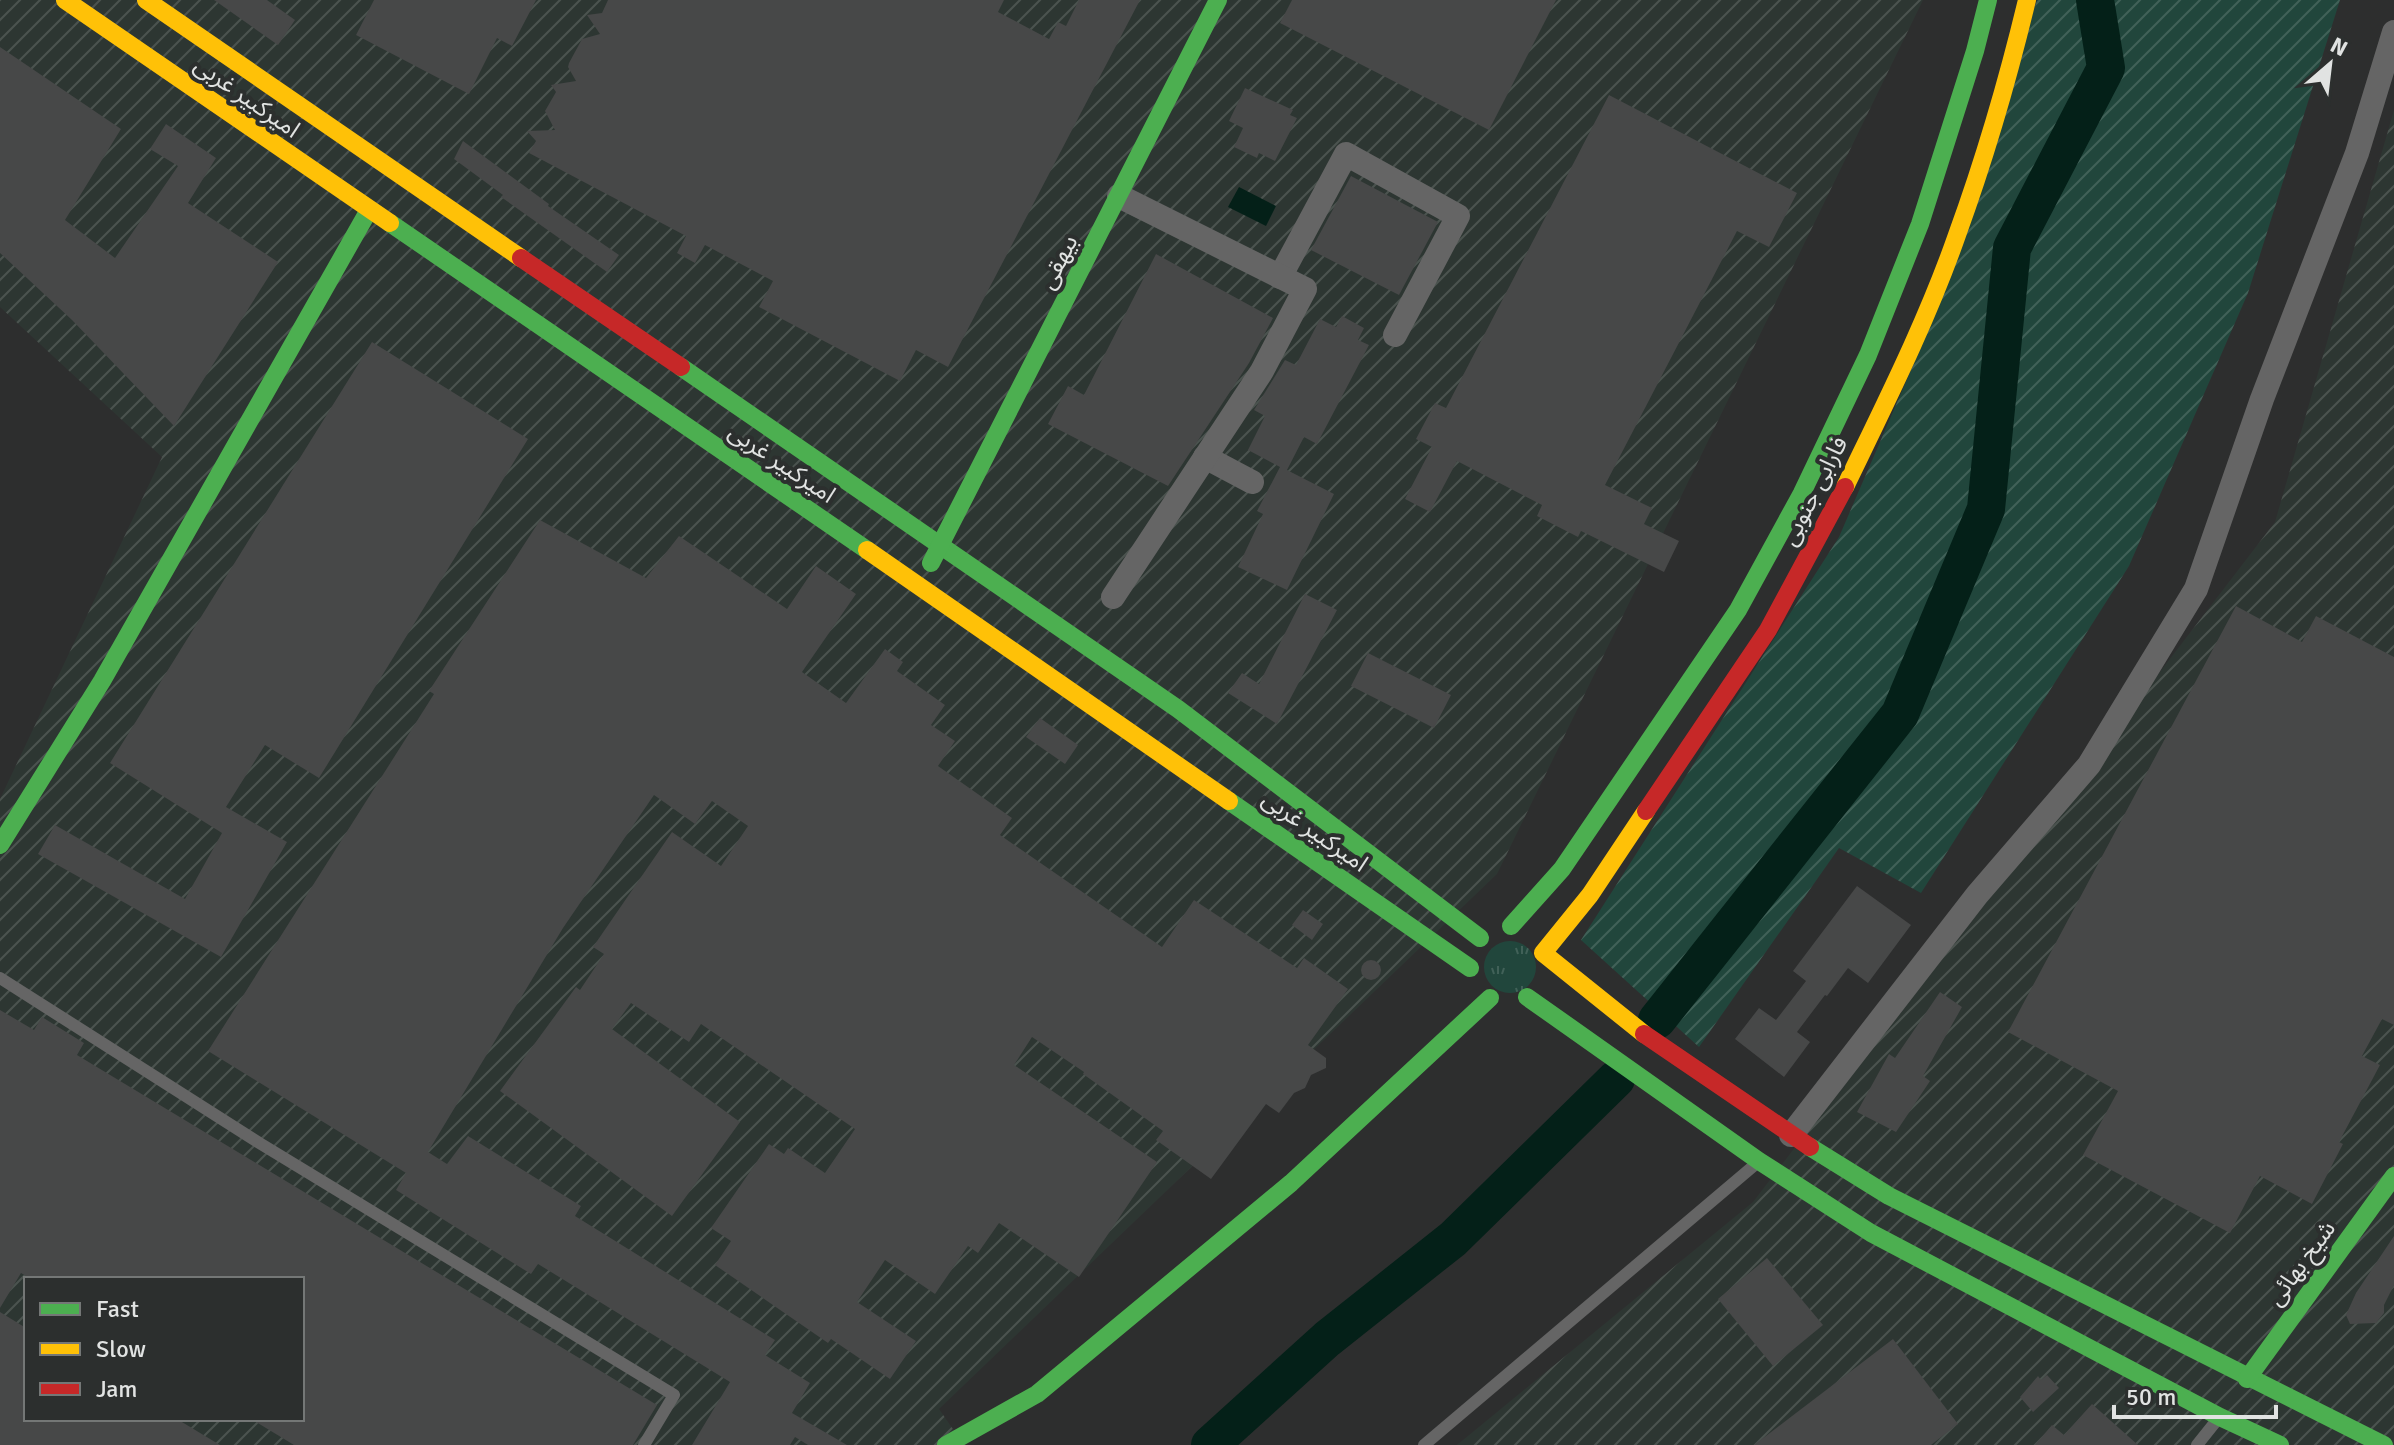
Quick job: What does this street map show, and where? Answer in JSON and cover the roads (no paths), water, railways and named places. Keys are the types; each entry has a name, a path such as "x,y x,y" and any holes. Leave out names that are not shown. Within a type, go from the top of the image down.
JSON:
{"street":[{"name":"امیرکبیر غربی","path":"65,0 88,7 369,210 1470,968"},
{"name":"امیرکبیر غربی","path":"146,0 1178,709 1480,938"},
{"name":"بیهقی","path":"918,586 1218,0"},
{"name":"فارابی جنوبی","path":"1511,926 1562,869 1738,610 1802,493 1868,355 1920,224 1988,0"},
{"name":"فارابی جنوبی","path":"1543,953 1590,895 1768,630 1833,511 1901,370 1957,236 2013,58 2027,0"},
{"path":"1791,1135 1977,895 2089,765 2196,589 2262,399 2357,153 2394,32"},
{"path":"1280,277 1346,154 1458,216 1395,335"},
{"path":"1113,597 1262,371 1305,289 1119,196"},
{"path":"0,845 102,681 369,210"},
{"path":"1205,457 1252,482"},
{"path":"2280,1445 2220,1417 1871,1233 1759,1161 1519,994 1480,990 1473,980 1470,957 1480,938 1489,931 1511,926 1531,935 1543,953 1657,1045 1889,1196 2247,1379 2384,1445"},
{"path":"946,1445 1050,1384 1519,994 1545,965 1543,953"},
{"name":"شیخ بهائی","path":"2247,1379 2394,1176"}],"lane":[{"path":"0,978 261,1144 674,1395 644,1445"},
{"path":"1424,1445 1759,1161"},
{"path":"2197,1445 2220,1417"}],"waterway":[{"path":"1657,1020 1900,714 1986,509 2012,248 2106,68 2095,0"},
{"path":"1210,1445 1327,1339 1453,1239 1616,1079"}]}
